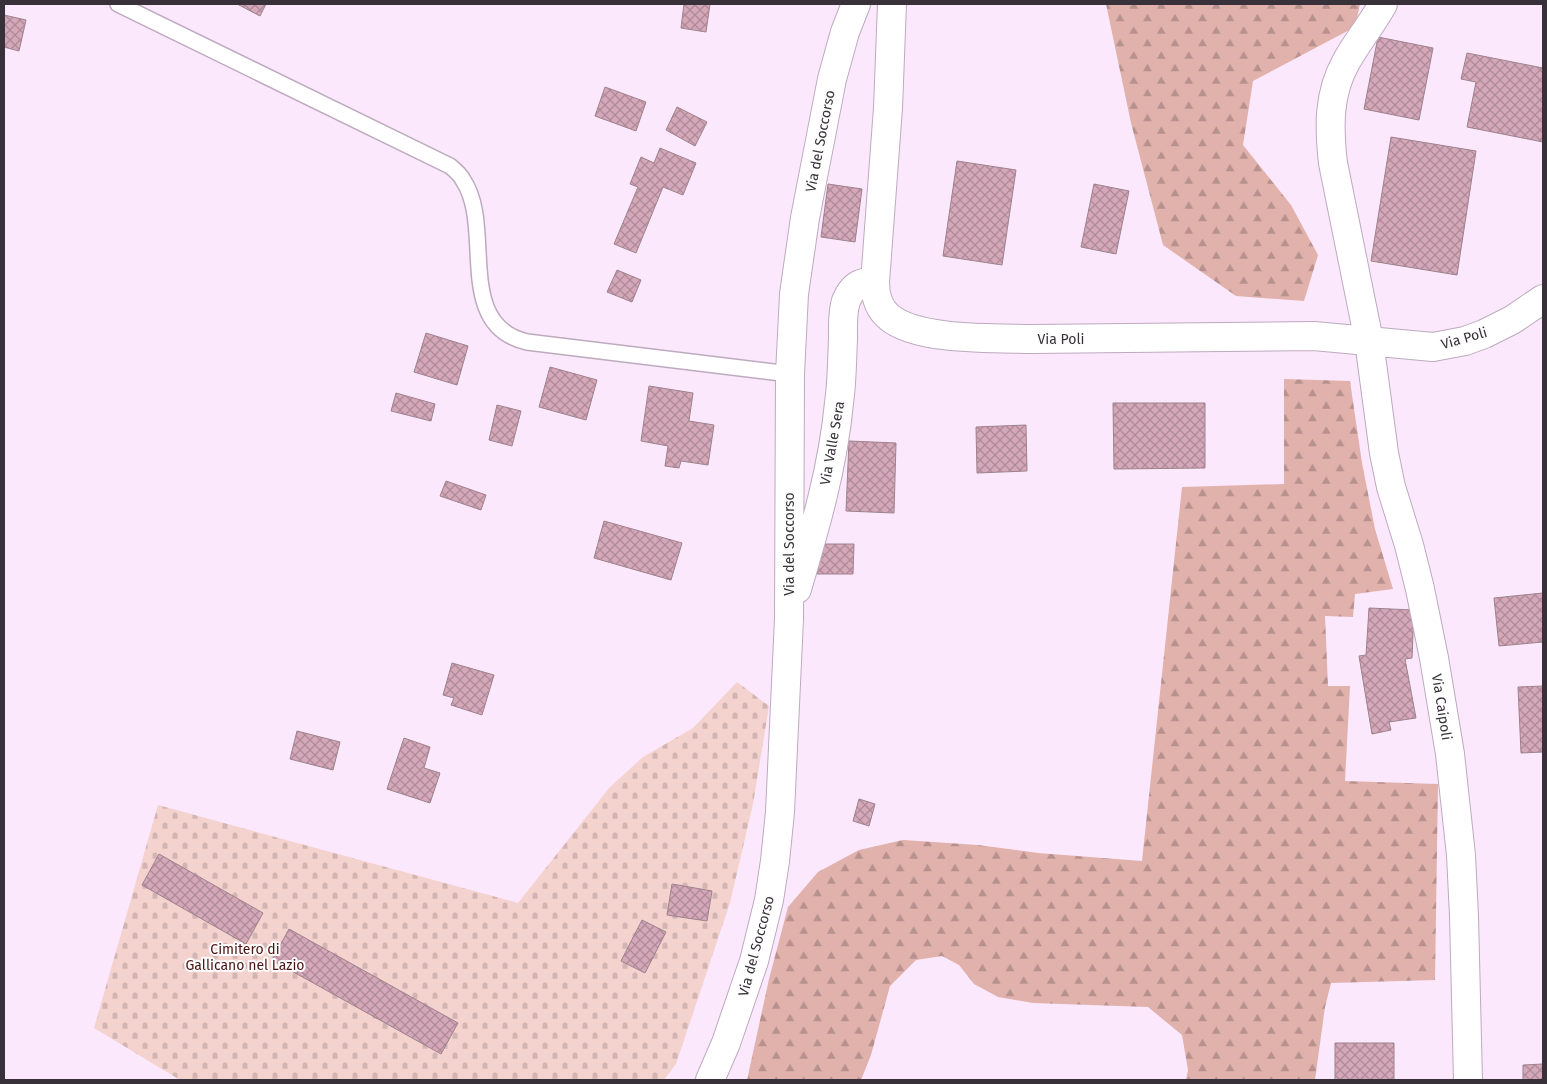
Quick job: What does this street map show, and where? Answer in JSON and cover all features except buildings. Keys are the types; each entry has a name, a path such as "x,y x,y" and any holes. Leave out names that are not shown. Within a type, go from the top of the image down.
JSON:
{"street":[{"name":"Via del Soccorso","path":"710,1080 743,997 754,961 773,880 780,812 789,620 790,374 794,294 806,208 832,79 845,32 856,4"},
{"name":"Via Poli","path":"892,4 886,142 875,282 876,296 880,305 888,316 908,328 985,338 1314,336 1433,347 1466,341 1501,326 1543,299"},
{"name":"Via Caipoli","path":"1383,4 1342,70 1335,88 1330,116 1331,141 1338,192 1369,341 1384,453 1420,588 1450,754 1461,855 1464,906 1468,1080"},
{"name":"Via Valle Sera","path":"789,620 816,525 834,441 842,380 843,315 846,303 850,292 856,285 865,282 875,282"}],"lane":[{"path":"118,4 450,166 464,181 472,202 484,300 495,325 509,337 527,342 790,374"}],"green space":[{"path":"1106,4 1360,4 1355,27 1253,81 1243,145 1291,205 1318,255 1304,301 1236,296 1163,245 1131,123"},
{"path":"1284,379 1350,381 1362,463 1375,529 1393,589 1355,594 1353,617 1325,616 1328,686 1350,686 1345,781 1438,784 1435,980 1331,983 1325,1007 1315,1080 1186,1080 1188,1070 1182,1035 1148,1007 1033,1003 998,997 974,984 959,965 942,956 916,960 890,986 871,1055 861,1080 747,1080 769,979 788,907 818,872 859,850 903,840 978,845 1038,853 1142,861 1182,487 1284,484"},
{"name":"Cimitero di Gallicano nel Lazio","path":"737,682 769,706 753,804 730,903 676,1064 664,1080 180,1080 94,1028 158,805 518,903 610,787 643,757 693,728"}]}
